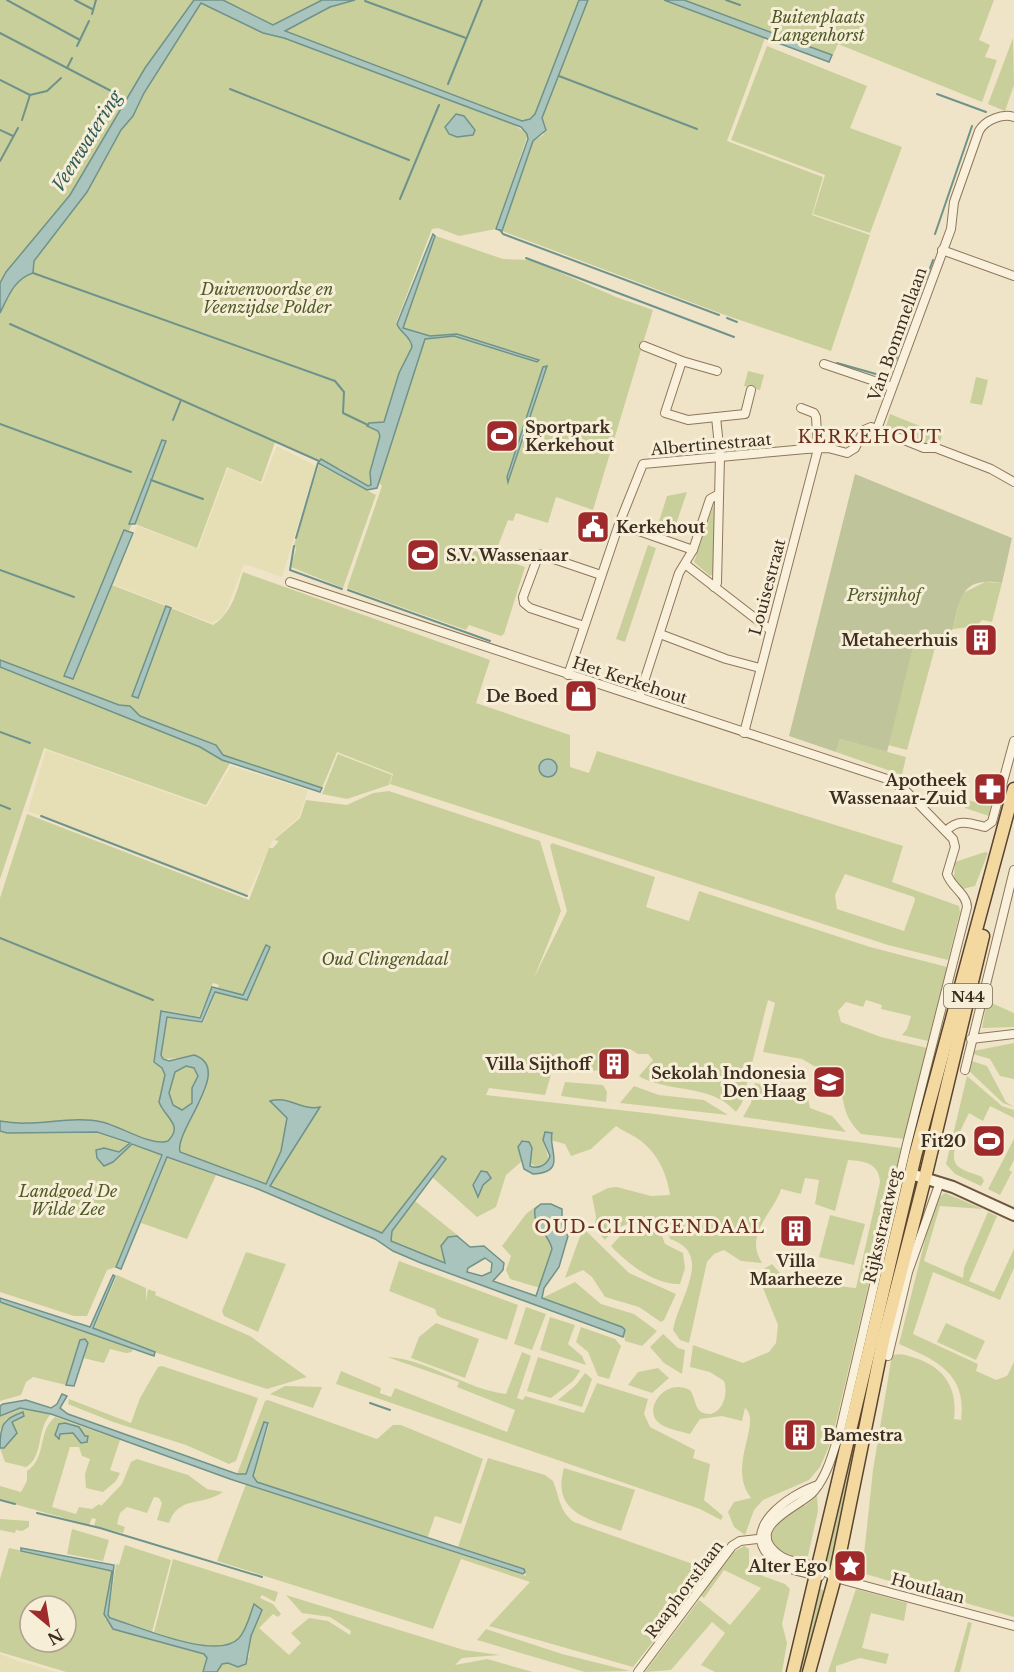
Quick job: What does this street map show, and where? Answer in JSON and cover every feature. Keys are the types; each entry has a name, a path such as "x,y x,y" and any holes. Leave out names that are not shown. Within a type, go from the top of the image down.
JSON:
{"main road":[{"name":"Rijksstraatweg","path":"794,1672 911,1174 1014,789"},
{"name":"Rijksstraatweg","path":"809,1672 835,1577 880,1352 1014,816"}],"street":[{"path":"942,250 951,229 954,202 982,126 1002,115 1014,117"},
{"name":"Van Bommellaan","path":"877,429 942,250 1014,276"},
{"path":"644,346 682,361 717,370"},
{"path":"682,361 665,413 688,420 745,414 751,390"},
{"path":"824,364 892,387"},
{"name":"Louisestraat","path":"744,733 769,629 818,449 816,417 811,411 801,408"},
{"path":"714,587 717,583 720,456 716,417"},
{"path":"818,449 828,448 847,453 855,448 864,430 871,427 924,448 936,448 991,469 1014,483"},
{"name":"Albertinestraat","path":"619,524 643,464 818,449"},
{"path":"639,697 710,499 719,494"},
{"path":"568,675 619,524 693,550"},
{"path":"584,626 530,608 524,603 523,597 539,554 601,575"},
{"path":"685,564 769,629"},
{"name":"Het Kerkehout","path":"290,582 896,783 946,831"},
{"path":"660,634 726,659 760,668"},
{"path":"946,831 952,824 962,821 985,827 993,822 1014,741"},
{"name":"Rijksstraatweg","path":"765,1539 765,1523 772,1512 818,1485 828,1467 840,1431 905,1154 967,908 966,899 948,877 955,847 953,839 946,831"},
{"path":"965,1070 1014,870"},
{"path":"971,1039 1014,1034"},
{"path":"911,1174 940,1182 1014,1215"},
{"path":"888,1356 908,1272 940,1182"},
{"path":"765,1539 765,1549 774,1561 787,1568 818,1572"},
{"name":"Raaphorstlaan","path":"638,1672 732,1546 740,1541 765,1539"},
{"name":"Houtlaan","path":"818,1572 1014,1626"}],"shaded area":[{"path":"277,446 316,466 282,577 244,564 227,609 223,616 212,623 113,584 137,526 198,549 228,468 262,484"},
{"path":"46,750 207,807 231,766 308,790 299,817 273,840 247,896 28,811"},
{"path":"0,1654 18,1661 58,1672 0,1672"}],"green space":[{"name":"Duivenvoordse en Veenzijdse Polder","path":"0,0 202,0 125,108 137,110 144,93 201,3 263,33 284,38 511,123 528,134 496,229 459,236 438,228 432,229 396,323 407,335 412,347 399,373 384,422 369,423 368,426 378,431 380,436 370,472 371,485 368,487 341,469 275,442 261,482 227,467 197,548 135,524 166,442 162,440 129,523 132,524 129,531 124,530 64,676 73,679 112,585 166,606 132,696 138,697 171,608 213,625 225,615 229,608 243,572 490,660 476,703 570,735 570,767 589,773 597,751 903,846 892,882 959,906 960,912 948,960 888,945 390,784 393,774 337,752 322,788 223,755 216,745 140,716 130,706 119,705 0,660","holes":["845,874 914,897 915,900 904,931 837,909 835,895"]},
{"path":"213,0 333,0 276,27"},
{"path":"355,0 579,0 535,114 530,119 521,121 284,31 330,7"},
{"path":"588,0 664,0 765,38 727,141 823,177 812,215 870,235 831,351 722,314 502,231 533,141 543,135 546,127 542,118"},
{"name":"Buitenplaats Langenhorst","path":"678,0 994,0 979,40 990,45 985,57 997,60 982,102 838,44 831,59"},
{"path":"1013,38 1014,85 1005,111 988,104"},
{"path":"767,46 867,86 850,128 902,147 870,233 813,214 825,175 731,140"},
{"name":"Sportpark Kerkehout","path":"433,235 503,259 532,260 616,297 653,310 593,510 556,497 548,523 516,513 513,521 508,520 494,556 525,567 504,634 501,636 469,625 466,630 347,588 382,486 374,478 418,342 401,329"},
{"path":"748,371 764,375 760,390 744,386"},
{"path":"976,377 988,380 982,405 970,403"},
{"path":"890,414 942,435 940,443 928,444 885,429"},
{"path":"319,465 376,495 343,588 291,567 296,549 294,545"},
{"name":"Persijnhof","path":"855,474 1012,538 1002,583 988,582 970,586 961,599 953,629 937,641 935,648 914,644 887,752 840,739 836,752 789,736"},
{"path":"687,492 672,536 656,531 667,496"},
{"path":"713,507 718,508 715,572 710,576 694,562"},
{"path":"648,545 656,548 625,642 616,639"},
{"path":"985,582 1002,583 992,622 982,620 977,626 953,629 961,594"},
{"path":"914,644 935,648 907,750 888,745"},
{"path":"0,667 200,747 230,763 206,805 44,748 0,879"},
{"path":"840,739 906,757 902,775 836,752"},
{"path":"338,754 392,775 389,785 347,799 322,794"},
{"name":"Oud Clingendaal","path":"389,791 540,841 561,911 534,978 567,911 550,846 552,843 655,877 646,907 689,921 699,891 870,947 947,967 928,1041 902,1035 907,1029 911,1016 881,1009 882,1005 866,1000 863,1007 846,1002 838,1011 841,1022 881,1037 927,1048 905,1139 861,1134 846,1111 838,1071 814,1066 802,1059 763,1052 775,1003 768,1000 742,1103 736,1112 726,1103 704,1093 654,1083 642,1078 639,1076 653,1060 648,1054 638,1054 630,1049 600,1050 601,1070 568,1073 553,1068 545,1095 489,1088 486,1095 655,1114 901,1148 832,1439 820,1467 809,1480 763,1500 754,1510 745,1535 734,1527 728,1512 734,1502 751,1498 744,1486 742,1473 750,1424 745,1408 742,1421 722,1416 700,1419 690,1434 658,1422 654,1416 655,1402 665,1391 681,1387 690,1390 701,1412 711,1414 722,1405 725,1396 724,1381 710,1372 690,1367 693,1345 743,1363 769,1352 776,1343 778,1325 757,1273 772,1264 787,1281 806,1278 856,1288 880,1182 877,1171 870,1164 848,1160 835,1211 815,1204 819,1180 805,1178 801,1194 781,1189 758,1233 757,1252 762,1263 741,1261 724,1250 714,1254 707,1262 689,1343 680,1340 673,1330 692,1266 690,1255 683,1246 670,1239 667,1227 658,1225 641,1222 625,1225 611,1233 605,1240 594,1228 596,1217 592,1196 608,1188 617,1187 651,1196 670,1195 667,1180 657,1158 647,1146 616,1126 591,1149 571,1156 565,1144 550,1140 552,1133 543,1140 549,1160 537,1167 529,1163 525,1140 519,1143 521,1162 506,1175 496,1207 477,1217 432,1177 442,1157 382,1233 342,1215 182,1154 179,1150 181,1139 205,1092 208,1080 207,1068 200,1057 163,1059 163,1038 167,1017 203,1023 219,985 213,983 199,1017 162,1010 154,1062 162,1068 165,1075 159,1102 174,1126 168,1141 157,1142 100,1122 24,1124 0,1121 0,898 27,814 249,900 269,848 273,848 279,841 274,840 300,818 306,800 347,805 373,793"},
{"path":"967,800 991,806 989,816 965,808"},
{"path":"988,853 975,886 963,889 954,880 955,862"},
{"path":"987,1001 1014,1013 1014,1027 982,1028"},
{"path":"1014,1043 1014,1079 1000,1076 990,1059 973,1054 973,1051"},
{"path":"969,1060 987,1066 1006,1102 1014,1107 1003,1103 967,1069"},
{"path":"186,1066 194,1068 198,1076 194,1085 193,1103 182,1110 173,1105 169,1093 175,1072"},
{"path":"967,1076 1002,1106 1014,1110 1014,1118 990,1106 983,1121 969,1113 960,1131 954,1159 956,1164 964,1170 982,1177 984,1181 981,1186 955,1174 946,1164"},
{"path":"565,1082 603,1085 607,1092 606,1102 561,1096"},
{"path":"755,1083 807,1094 810,1108 832,1116 846,1132 743,1117 751,1103"},
{"path":"634,1086 659,1095 704,1100 728,1115 620,1103"},
{"name":"Landgoed De Wilde Zee","path":"0,1131 7,1133 97,1133 161,1155 116,1267 107,1270 87,1316 74,1316 0,1292"},
{"path":"1014,1139 1014,1160 1009,1170 1012,1172 1000,1195 988,1189"},
{"path":"167,1158 216,1175 187,1239 141,1223"},
{"path":"945,1193 983,1209 940,1206 924,1261 963,1278 964,1268 988,1212 997,1216 969,1281 994,1292 1014,1249 1014,1268 1000,1300 933,1272 913,1334 978,1364 976,1371 996,1380 1007,1376 1014,1362 1014,1617 862,1573 873,1470 892,1355 901,1354 915,1358 941,1373 947,1380 954,1398 954,1419 961,1420 962,1404 959,1391 946,1370 925,1356 899,1344 935,1200"},
{"path":"415,1201 461,1238 457,1236 441,1249 446,1264 391,1241 392,1231"},
{"path":"539,1204 535,1210 536,1225 550,1241 552,1249 540,1288 510,1279 506,1270 511,1256 502,1246 526,1214"},
{"path":"830,1215 865,1224 854,1265 819,1257"},
{"path":"583,1228 629,1273 676,1294 664,1320 661,1322 639,1307 605,1297 592,1277 583,1270 565,1278"},
{"path":"638,1230 661,1233 665,1244 683,1253 685,1268 680,1284 661,1281 642,1272 611,1246 622,1234"},
{"path":"246,1252 286,1264 258,1332 224,1316 222,1311"},
{"path":"399,1261 518,1305 507,1340 442,1318 437,1315 435,1309 389,1291"},
{"path":"117,1275 146,1288 146,1301 148,1289 156,1292 155,1295 250,1336 307,1377 267,1389 157,1353 94,1328"},
{"path":"575,1282 601,1304 634,1314 657,1331 642,1346 625,1341 624,1335 542,1298"},
{"path":"0,1302 133,1348 132,1352 126,1353 110,1349 104,1363 83,1358 88,1343 80,1340 66,1385 33,1377 26,1382 21,1395 0,1401"},
{"path":"526,1307 546,1314 532,1350 514,1344"},
{"path":"550,1317 575,1325 568,1344 582,1356 586,1365 540,1350"},
{"path":"436,1323 479,1339 465,1378 411,1358 419,1337"},
{"path":"946,1323 985,1341 976,1360 937,1342"},
{"path":"581,1327 615,1339 621,1346 609,1379 598,1376 588,1352 576,1342"},
{"path":"663,1334 678,1348 685,1350 682,1374 664,1363 650,1347"},
{"path":"522,1352 531,1356 517,1398 523,1400 525,1396 584,1413 597,1383 648,1399 644,1414 650,1427 695,1450 693,1458 710,1464 704,1500 723,1516 721,1520 700,1509 336,1384 341,1371 381,1388 380,1393 391,1397 395,1388 507,1432 515,1410 457,1387 459,1382 387,1357 417,1363 476,1386 506,1394"},
{"path":"538,1357 580,1371 573,1381 551,1398 527,1391"},
{"path":"162,1366 258,1398 236,1461 229,1464 186,1445 113,1422 68,1404 69,1399 131,1423 140,1398 158,1367"},
{"path":"658,1368 669,1378 652,1393 628,1385 638,1372"},
{"path":"585,1373 592,1379 582,1407 558,1400 576,1385"},
{"path":"285,1386 322,1387 313,1408 270,1394"},
{"path":"268,1400 377,1439 393,1425 401,1425 483,1459 461,1524 435,1516 427,1539 257,1482 253,1476 269,1425 264,1422 246,1474 237,1474 265,1401"},
{"path":"20,1408 51,1414 43,1427 35,1457 26,1467 5,1462 0,1448 4,1448 12,1423 24,1416 6,1419 0,1430 0,1416"},
{"path":"55,1417 120,1440 110,1470 120,1473 116,1481 103,1492 86,1488 85,1474 90,1459 82,1456 79,1447 70,1447 52,1507 76,1514 79,1507 92,1509 99,1504 101,1506 122,1484 131,1462 137,1459 188,1475 207,1489 223,1492 179,1508 169,1523 157,1520 162,1503 159,1498 154,1497 147,1513 127,1507 120,1513 117,1524 125,1527 123,1533 94,1526 96,1519 92,1518 89,1525 0,1500 0,1486 21,1492 27,1481 27,1471 37,1459 49,1423"},
{"path":"857,1426 835,1562 831,1567 825,1568 823,1565"},
{"path":"488,1458 545,1475 553,1481 563,1509 574,1522 710,1570 633,1667 489,1626 530,1582 461,1559 433,1629 217,1561 246,1484 526,1576 524,1569 458,1547"},
{"path":"564,1468 635,1490 621,1531 585,1518 568,1505 561,1483"},
{"path":"817,1496 818,1511 808,1556 802,1561 777,1548 772,1541 771,1534 781,1520"},
{"path":"0,1519 29,1521 29,1527 22,1531 16,1530 15,1533 0,1530"},
{"path":"72,1529 109,1540 103,1561 67,1554"},
{"path":"125,1545 171,1560 152,1632 110,1619 108,1615 116,1564 119,1565"},
{"path":"744,1546 749,1549 749,1569 752,1572 785,1584 790,1589 782,1624 787,1643 782,1672 715,1672 701,1665 725,1633 712,1622 671,1670 645,1672 699,1600 730,1625 761,1588 724,1570 704,1598 700,1595 732,1553"},
{"path":"9,1548 108,1568 112,1571 105,1619 204,1654 207,1658 203,1672 66,1672 0,1652 0,1579"},
{"path":"173,1559 278,1592 275,1602 262,1595 260,1598 273,1604 281,1614 278,1617 273,1614 259,1628 289,1655 301,1643 291,1633 309,1618 328,1621 350,1635 351,1631 330,1617 302,1613 286,1595 464,1650 500,1655 462,1658 455,1665 487,1659 533,1672 217,1672 222,1664 249,1657 251,1636 262,1610 253,1604 241,1635 230,1644 220,1647 197,1646 154,1632"},
{"path":"822,1589 824,1592 801,1672 798,1672 818,1590"},
{"path":"856,1589 907,1603 904,1621 871,1613 862,1648 889,1654 886,1664 860,1658 836,1666 836,1672 828,1672"},
{"path":"968,1622 972,1623 960,1672 954,1672"},
{"path":"486,1629 562,1654 630,1671 585,1672 477,1640"}],"water":[{"path":"194,0 223,0 273,25 322,0 355,0 330,7 285,31 522,121 530,119 535,114 579,0 588,0 542,118 546,130 533,141 502,231 496,229 528,139 521,127 284,38 263,33 201,3 144,93 133,116 121,130 87,192 34,261 33,273 26,276 12,289 0,313 0,283 6,272 70,195 145,68"},
{"path":"664,0 684,0 832,55 829,62"},
{"path":"456,114 464,116 475,130 473,135 457,137 449,134 445,127"},
{"path":"433,234 435,236 403,328 430,336 457,334 539,360 537,362 454,336 425,339 377,488 367,490 318,463 321,459 368,486 371,485 370,472 380,436 378,431 367,426 369,423 384,422 399,373 412,347 410,340 397,324"},
{"path":"547,366 508,482 507,477 543,367"},
{"path":"162,440 166,441 135,524 129,524"},
{"path":"124,530 133,533 73,679 64,676"},
{"path":"166,606 171,608 138,698 132,696"},
{"path":"0,660 119,705 130,706 140,716 216,745 223,755 322,788 320,792 222,760 200,747 0,667"},
{"path":"548,759 554,762 557,768 554,774 548,777 542,774 539,768 542,762"},
{"path":"266,945 270,947 247,1000 215,992 202,1022 167,1017 161,1055 163,1059 169,1061 194,1055 205,1062 208,1073 206,1086 185,1129 180,1152 266,1184 281,1151 287,1118 270,1101 283,1100 307,1107 320,1107 270,1186 382,1233 442,1156 446,1159 392,1231 391,1241 445,1263 441,1246 448,1237 457,1236 470,1247 484,1246 504,1263 503,1270 493,1281 536,1296 552,1249 536,1221 535,1209 541,1204 551,1204 562,1209 562,1225 568,1236 559,1267 544,1288 542,1298 622,1327 625,1330 623,1337 421,1263 393,1251 375,1239 258,1189 167,1157 121,1269 116,1267 162,1155 132,1144 113,1162 104,1166 97,1158 96,1150 104,1148 119,1152 130,1143 97,1132 7,1133 0,1131 0,1121 26,1123 90,1120 109,1124 153,1141 168,1141 174,1126 159,1102 165,1075 162,1068 154,1062 161,1011 200,1018 212,987 243,995","holes":["186,1066 194,1068 198,1076 192,1088 192,1103 182,1110 173,1105 169,1093 175,1072","485,1258 492,1263 491,1272 482,1276 467,1272 468,1268"]},
{"path":"545,1132 552,1133 553,1165 544,1172 533,1174 524,1169 518,1147 522,1141 529,1142 532,1148 530,1166 542,1166 550,1156 543,1140"},
{"path":"481,1171 487,1172 491,1178 483,1185 478,1197 473,1185"},
{"path":"113,1275 115,1276 93,1328 155,1352 154,1356 0,1302 0,1298 90,1327"},
{"path":"85,1339 88,1343 74,1386 66,1385 80,1340"},
{"path":"62,1394 67,1396 60,1408 68,1414 237,1474 246,1474 264,1422 268,1423 253,1476 257,1482 524,1569 525,1572 523,1574 230,1479 51,1414 20,1408 0,1416 0,1406 3,1404 26,1400 51,1408 57,1404"},
{"path":"23,1412 24,1416 12,1422 17,1433 4,1448 0,1448 4,1424 11,1417"},
{"path":"65,1423 79,1427 85,1436 88,1436 87,1442 81,1443 73,1433 60,1434 59,1439 55,1435 59,1424"},
{"path":"21,1548 114,1565 108,1615 110,1618 177,1640 213,1646 228,1644 242,1634 254,1604 262,1610 251,1636 246,1664 238,1667 228,1663 222,1664 217,1672 203,1672 207,1658 204,1654 113,1629 104,1614 112,1571 21,1551"}],"waterway":[{"path":"7,0 80,40"},
{"path":"75,0 92,9"},
{"path":"92,14 96,0"},
{"path":"448,84 482,0"},
{"path":"726,0 740,5"},
{"path":"365,1 466,38"},
{"path":"77,46 89,21"},
{"path":"0,33 67,68"},
{"name":"Veenwatering","path":"72,58 67,68 115,93"},
{"path":"559,76 697,129"},
{"path":"22,120 30,95 47,91 61,78"},
{"path":"0,80 30,95"},
{"path":"230,89 409,160"},
{"path":"937,94 986,112"},
{"path":"400,199 439,105"},
{"path":"935,234 972,126"},
{"path":"0,161 18,128"},
{"path":"0,130 13,136"},
{"path":"500,230 503,234 719,315"},
{"path":"526,258 734,337"},
{"path":"926,279 933,260"},
{"path":"33,273 335,381 344,392 343,413 368,425"},
{"path":"914,310 921,291"},
{"path":"727,318 737,322"},
{"path":"904,339 910,321"},
{"path":"10,324 319,461"},
{"path":"893,368 899,351"},
{"path":"837,363 890,378"},
{"path":"173,420 181,400"},
{"path":"0,424 131,472"},
{"path":"296,538 318,463"},
{"path":"151,480 203,499"},
{"path":"294,546 290,570 342,589"},
{"path":"0,570 74,597"},
{"path":"348,590 490,641"},
{"path":"0,732 30,743"},
{"path":"0,805 10,809"},
{"path":"41,816 247,896"},
{"path":"0,938 153,1000"},
{"path":"370,1403 390,1410"},
{"path":"0,1500 15,1504"},
{"path":"37,1513 100,1528 262,1577"}],"place":[{"name":"Sportpark Kerkehout","path":"502,436"},
{"name":"Kerkehout","path":"593,527"},
{"name":"S.V. Wassenaar","path":"423,555"},
{"name":"Metaheerhuis","path":"981,640"},
{"name":"De Boed","path":"581,696"},
{"name":"Apotheek Wassenaar-Zuid","path":"990,789"},
{"name":"Villa Sijthoff","path":"614,1064"},
{"name":"Sekolah Indonesia Den Haag","path":"829,1082"},
{"name":"Fit20","path":"989,1141"},
{"name":"Villa Maarheeze","path":"796,1231"},
{"name":"Bamestra","path":"800,1435"},
{"name":"Alter Ego","path":"850,1566"}],"district":[{"name":"KERKEHOUT","path":"870,437"},
{"name":"OUD-CLINGENDAAL","path":"650,1227"}]}
